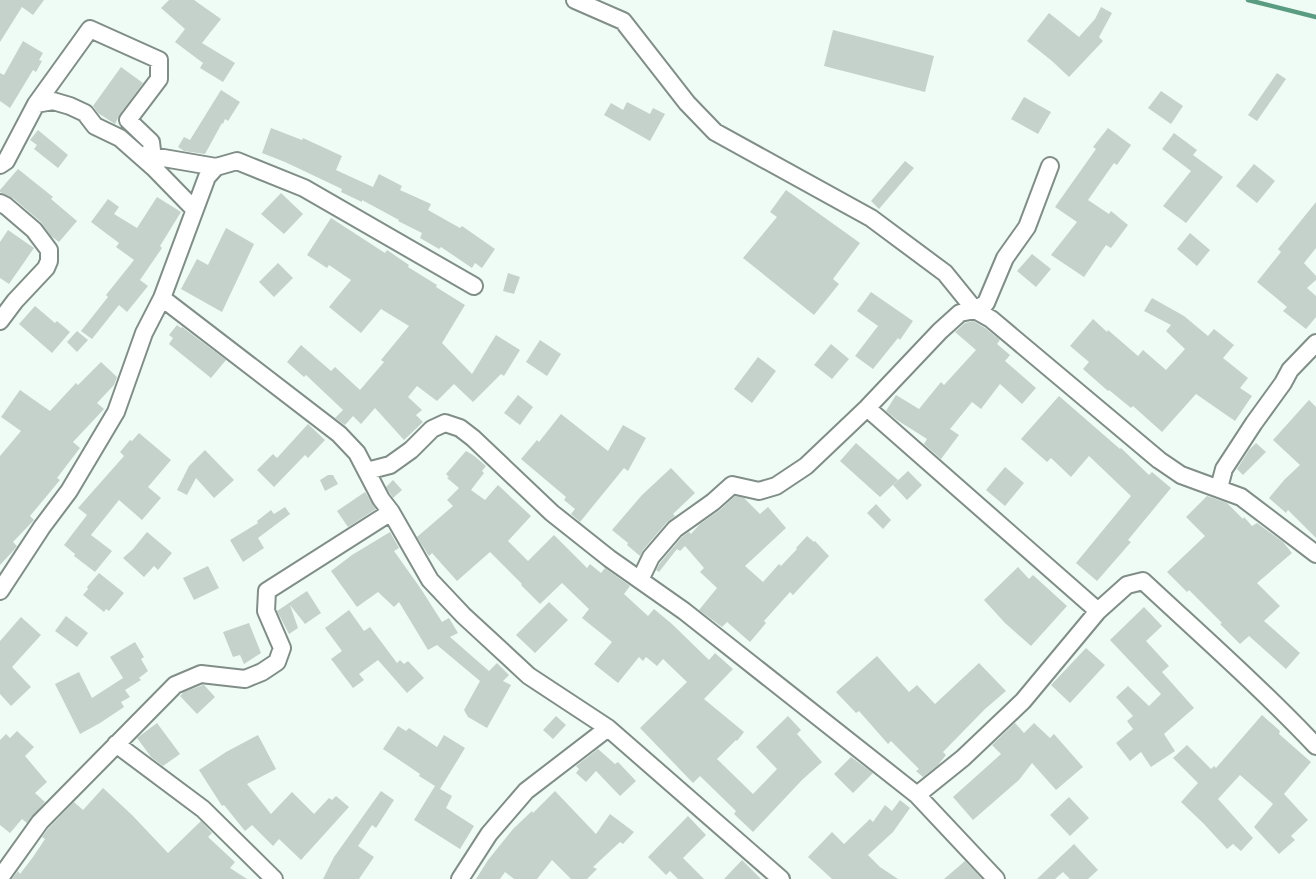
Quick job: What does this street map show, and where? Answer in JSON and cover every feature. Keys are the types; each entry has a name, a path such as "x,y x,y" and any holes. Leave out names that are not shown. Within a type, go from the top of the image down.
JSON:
{"street":[{"path":"575,0 623,21 687,103 715,132 871,218 945,273 975,310 991,319 1159,460 1181,475 1241,497 1316,554"},
{"path":"0,165 6,160 36,104 90,29 159,60 159,79 128,120 151,142 148,160"},
{"path":"36,104 53,101 85,114 95,126 120,138 148,160 195,209"},
{"path":"148,160 216,167 237,160 304,188 474,286"},
{"path":"640,580 651,557 675,529 713,502 732,485 759,491 777,486 806,466 867,408 960,313 975,310 986,303 1005,258 1027,228 1050,166"},
{"path":"0,591 69,491 116,412 144,333 162,298 207,177 216,167"},
{"path":"0,203 34,230 49,250 49,261 46,268 0,321"},
{"path":"162,298 339,434 357,453 381,499 430,580 463,615 529,676 608,728 781,879"},
{"path":"1219,488 1224,469 1254,423 1290,370 1316,343"},
{"path":"867,408 1098,611"},
{"path":"367,471 390,465 411,450 432,429 445,423 460,428 552,513 684,611 917,795 996,879"},
{"path":"0,878 40,822 175,685 201,674 245,679 277,662 282,648 266,610 267,591 390,512"},
{"path":"917,795 963,758 1023,701 1098,611 1126,585 1143,581 1244,673 1316,746"},
{"path":"460,879 489,834 525,791 608,728"},
{"path":"116,744 203,809 274,879"}],"building":[{"path":"0,0 44,0 33,15 22,7 0,42"},
{"path":"169,0 194,0 221,19 202,43 235,63 223,82 200,68 203,63 175,42 185,29 161,8"},
{"path":"1101,7 1112,13 1099,37 1103,41 1069,77 1027,41 1049,13 1079,37 1095,19"},
{"path":"833,30 934,56 925,92 824,66"},
{"path":"23,41 43,53 39,60 42,61 36,72 33,70 10,108 0,101 0,73 4,75"},
{"path":"121,67 143,83 115,124 98,113 93,106"},
{"path":"1277,73 1286,79 1257,121 1248,115"},
{"path":"221,90 240,102 228,121 225,119 222,123 205,154 184,151 178,147 184,137 190,140"},
{"path":"1161,91 1183,106 1171,124 1148,108"},
{"path":"1024,97 1051,112 1038,134 1011,119"},
{"path":"627,102 650,114 653,108 665,114 650,141 604,115 611,103 623,110"},
{"path":"271,128 302,140 303,138 342,156 336,170 373,187 379,174 402,186 400,190 431,204 428,210 460,228 462,226 495,249 482,268 475,263 472,268 441,247 439,249 420,238 422,233 399,220 362,200 362,202 341,192 342,189 262,153"},
{"path":"1108,128 1131,145 1117,165 1114,163 1088,200 1109,214 1111,211 1128,225 1111,248 1106,245 1084,277 1051,255 1077,222 1055,207 1096,149 1093,147"},
{"path":"38,130 68,155 58,168 34,149 37,145 30,140"},
{"path":"1174,133 1197,150 1193,155 1223,177 1186,223 1163,206 1191,171 1162,149"},
{"path":"905,161 914,168 879,209 871,201"},
{"path":"1254,164 1275,181 1257,203 1236,186"},
{"path":"18,169 53,197 51,199 77,221 59,242 51,236 41,222 13,198 0,192"},
{"path":"786,190 860,243 833,279 839,284 814,315 743,258 777,217 770,212"},
{"path":"281,193 303,214 284,234 261,214"},
{"path":"157,197 181,212 160,246 162,248 140,280 148,286 127,312 119,305 92,339 81,331 134,260 116,247 119,243 91,222 108,199 119,207 114,214 137,228"},
{"path":"1316,202 1316,248 1304,263 1316,276 1316,280 1307,288 1316,296 1316,317 1306,329 1283,311 1287,307 1257,282 1281,252 1278,249"},
{"path":"331,218 385,253 387,250 409,265 408,267 437,285 436,287 465,305 442,343 472,374 496,335 520,350 504,376 501,374 473,402 454,384 437,401 417,386 408,397 422,410 416,415 423,422 404,440 375,408 361,424 353,416 345,425 335,418 343,410 306,375 304,377 287,362 301,345 331,371 335,367 360,390 384,362 381,360 409,326 381,309 361,333 329,307 351,280 329,265 327,268 307,255"},
{"path":"226,228 254,244 222,312 181,289 197,259 208,265"},
{"path":"8,230 34,248 9,284 0,278 0,242"},
{"path":"1190,233 1210,250 1197,266 1177,249"},
{"path":"1032,254 1051,269 1036,287 1017,271"},
{"path":"278,263 293,278 274,297 259,282"},
{"path":"508,273 520,277 514,294 503,291"},
{"path":"871,292 913,321 900,340 898,338 873,369 855,356 878,326 857,311"},
{"path":"1152,298 1184,316 1208,336 1214,329 1234,345 1223,358 1248,378 1240,388 1252,396 1235,421 1196,394 1162,432 1133,406 1131,408 1108,391 1083,369 1089,362 1070,346 1093,319 1138,356 1143,350 1166,370 1185,349 1166,331 1171,325 1144,311"},
{"path":"35,306 70,332 52,353 19,324"},
{"path":"973,321 1000,340 997,344 1010,355 1005,361 1036,388 1022,404 1000,384 981,409 972,402 950,429 959,435 941,459 924,444 927,439 886,411 896,395 919,409 941,382 944,385 976,350 955,332 965,323"},
{"path":"177,325 226,360 211,378 169,344 173,338 169,335"},
{"path":"77,331 88,340 77,352 67,342"},
{"path":"540,340 561,354 547,376 526,362"},
{"path":"831,344 849,359 832,379 814,365"},
{"path":"758,357 776,371 752,403 734,389"},
{"path":"101,362 117,377 114,385 97,403 104,409 73,442 80,448 57,478 60,480 30,516 34,520 13,542 17,546 0,565 0,456 21,431 1,417 20,390 50,411 76,383 78,385"},
{"path":"518,395 533,407 520,425 504,413"},
{"path":"1059,396 1121,448 1149,475 1152,472 1171,488 1128,540 1131,542 1097,581 1076,563 1131,496 1089,456 1071,477 1051,458 1047,462 1021,439"},
{"path":"1309,400 1316,407 1316,538 1288,510 1286,513 1269,498 1300,465 1273,440"},
{"path":"561,414 608,451 623,425 646,438 628,471 624,468 580,522 571,514 575,509 564,500 566,497 521,459 537,440 539,442"},
{"path":"308,424 325,440 308,458 305,455 274,487 257,470 273,454 277,458"},
{"path":"139,433 171,460 148,487 161,498 142,520 119,500 91,535 112,551 95,572 64,545 87,515 78,508 124,456 120,452"},
{"path":"856,443 898,480 880,497 840,461"},
{"path":"1256,443 1266,452 1243,475 1237,469"},
{"path":"205,450 234,480 214,498 196,478 187,495 177,490 189,466"},
{"path":"466,451 486,466 482,471 484,473 471,490 485,500 498,485 531,516 508,541 528,561 554,535 587,568 590,564 601,573 605,568 630,586 624,594 648,616 654,609 709,660 715,653 733,669 704,699 744,732 717,759 753,794 777,769 756,747 788,716 801,730 797,734 822,762 753,832 734,814 736,811 700,776 693,783 640,728 687,682 663,659 657,666 646,657 643,661 639,657 618,683 594,664 612,642 582,618 589,609 562,583 540,604 490,552 457,581 432,553 429,556 417,537 453,506 447,500 459,488 447,478 449,477 446,474"},
{"path":"1005,467 1024,483 1005,506 986,490"},
{"path":"671,468 695,493 673,514 675,516 667,522 640,556 612,530 642,495"},
{"path":"908,471 922,485 907,500 893,485"},
{"path":"333,475 338,484 325,491 320,480"},
{"path":"393,480 402,490 393,498 386,487"},
{"path":"365,492 376,509 348,527 337,511"},
{"path":"735,496 744,498 760,514 768,507 786,528 745,566 763,582 779,564 781,566 807,536 829,556 793,595 790,592 764,621 766,623 750,642 727,622 722,627 699,610 717,588 700,572 704,568 685,546 680,551 677,549 659,572 656,570 682,537 689,532 691,534"},
{"path":"1207,496 1227,503 1252,526 1257,523 1283,542 1292,553 1257,583 1280,606 1264,621 1300,653 1286,669 1249,636 1240,644 1189,590 1187,592 1167,572 1205,536 1186,517"},
{"path":"876,504 891,520 883,529 867,513"},
{"path":"285,507 290,514 258,538 264,548 243,562 230,540 258,523 257,521 271,510 274,514"},
{"path":"147,532 172,553 158,570 154,566 144,577 123,558"},
{"path":"390,532 399,548 394,551 442,622 449,618 458,633 450,637 489,671 497,663 509,675 503,681 511,685 487,728 468,717 464,710 480,681 437,645 428,650 399,602 394,607 378,592 357,607 331,571"},
{"path":"208,566 219,588 194,600 183,578"},
{"path":"1018,567 1029,579 1033,575 1067,606 1031,646 984,600"},
{"path":"99,573 124,593 109,611 106,609 104,612 83,595"},
{"path":"307,591 321,613 305,624 290,605 298,628 289,634 277,611"},
{"path":"549,602 568,620 535,653 516,635"},
{"path":"1144,607 1162,626 1146,641 1169,666 1162,672 1194,708 1164,734 1175,751 1151,767 1141,752 1130,761 1116,743 1133,729 1127,721 1133,716 1116,697 1128,686 1149,706 1161,694 1110,640"},
{"path":"349,610 364,631 370,627 397,663 400,660 404,664 408,661 424,678 407,693 378,660 359,674 364,680 353,688 331,659 342,651 325,628"},
{"path":"66,616 88,633 77,647 55,631"},
{"path":"21,617 41,635 12,667 31,687 11,706 0,694 0,641"},
{"path":"249,623 261,653 244,664 240,655 233,657 223,632"},
{"path":"135,642 144,657 141,659 148,671 139,678 141,680 125,690 130,697 121,702 124,707 80,734 55,684 79,672 92,698 123,678 110,657"},
{"path":"1086,648 1105,665 1070,703 1051,685"},
{"path":"877,656 909,692 917,685 935,704 979,663 1006,691 943,752 946,755 938,765 923,777 916,771 919,769 891,741 888,744 859,711 856,713 836,692"},
{"path":"204,685 215,697 197,714 180,696 184,692"},
{"path":"1262,715 1280,731 1279,734 1311,762 1284,794 1308,820 1291,836 1295,840 1279,854 1254,827 1273,804 1240,775 1218,799 1253,838 1241,851 1233,844 1227,849 1181,802 1198,783 1173,758 1187,745 1211,769 1214,766 1216,768"},
{"path":"556,716 566,725 553,739 543,730"},
{"path":"157,723 180,754 163,766 151,757 137,738"},
{"path":"1015,723 1024,733 1034,723 1050,738 1054,734 1083,767 1056,790 1032,763 1019,780 973,820 953,797 1001,754 992,745"},
{"path":"398,726 406,731 409,728 437,747 444,735 465,748 440,789 452,796 446,808 474,826 460,849 414,820 435,786 383,749"},
{"path":"17,731 34,747 25,756 47,782 35,793 45,802 27,823 22,819 10,833 0,825 0,740 6,734 10,738"},
{"path":"258,735 276,769 247,784 271,814 292,792 314,814 329,798 332,800 336,796 349,807 301,860 279,839 273,846 252,825 245,831 224,805 222,806 199,770"},
{"path":"598,749 615,764 618,762 636,781 620,796 596,771 586,782 576,773 579,769 576,766"},
{"path":"851,757 873,773 853,793 834,774"},
{"path":"103,788 168,853 201,821 212,833 208,837 235,862 230,868 247,879 12,879 18,871 20,874 33,857 45,839 42,837 48,829 74,802 83,810"},
{"path":"381,791 394,800 376,828 372,825 358,846 374,857 359,879 323,879 334,857"},
{"path":"555,791 596,834 610,814 634,832 623,844 620,842 593,867 597,869 587,879 571,879 552,860 537,879 514,879 505,872 500,879 476,879 513,829"},
{"path":"1069,797 1089,818 1070,836 1050,815"},
{"path":"900,800 910,808 893,832 868,855 880,867 898,879 832,879 808,857 832,832 844,844 870,819 873,822 885,805 892,811"},
{"path":"688,816 706,835 683,858 704,879 678,879 670,871 666,875 648,857"},
{"path":"1074,844 1098,870 1088,879 1070,879 1063,872 1055,879 1037,879"},
{"path":"742,860 761,879 724,879"},
{"path":"965,861 982,879 944,879"}],"waterway":[{"path":"1248,0 1316,17"}]}
